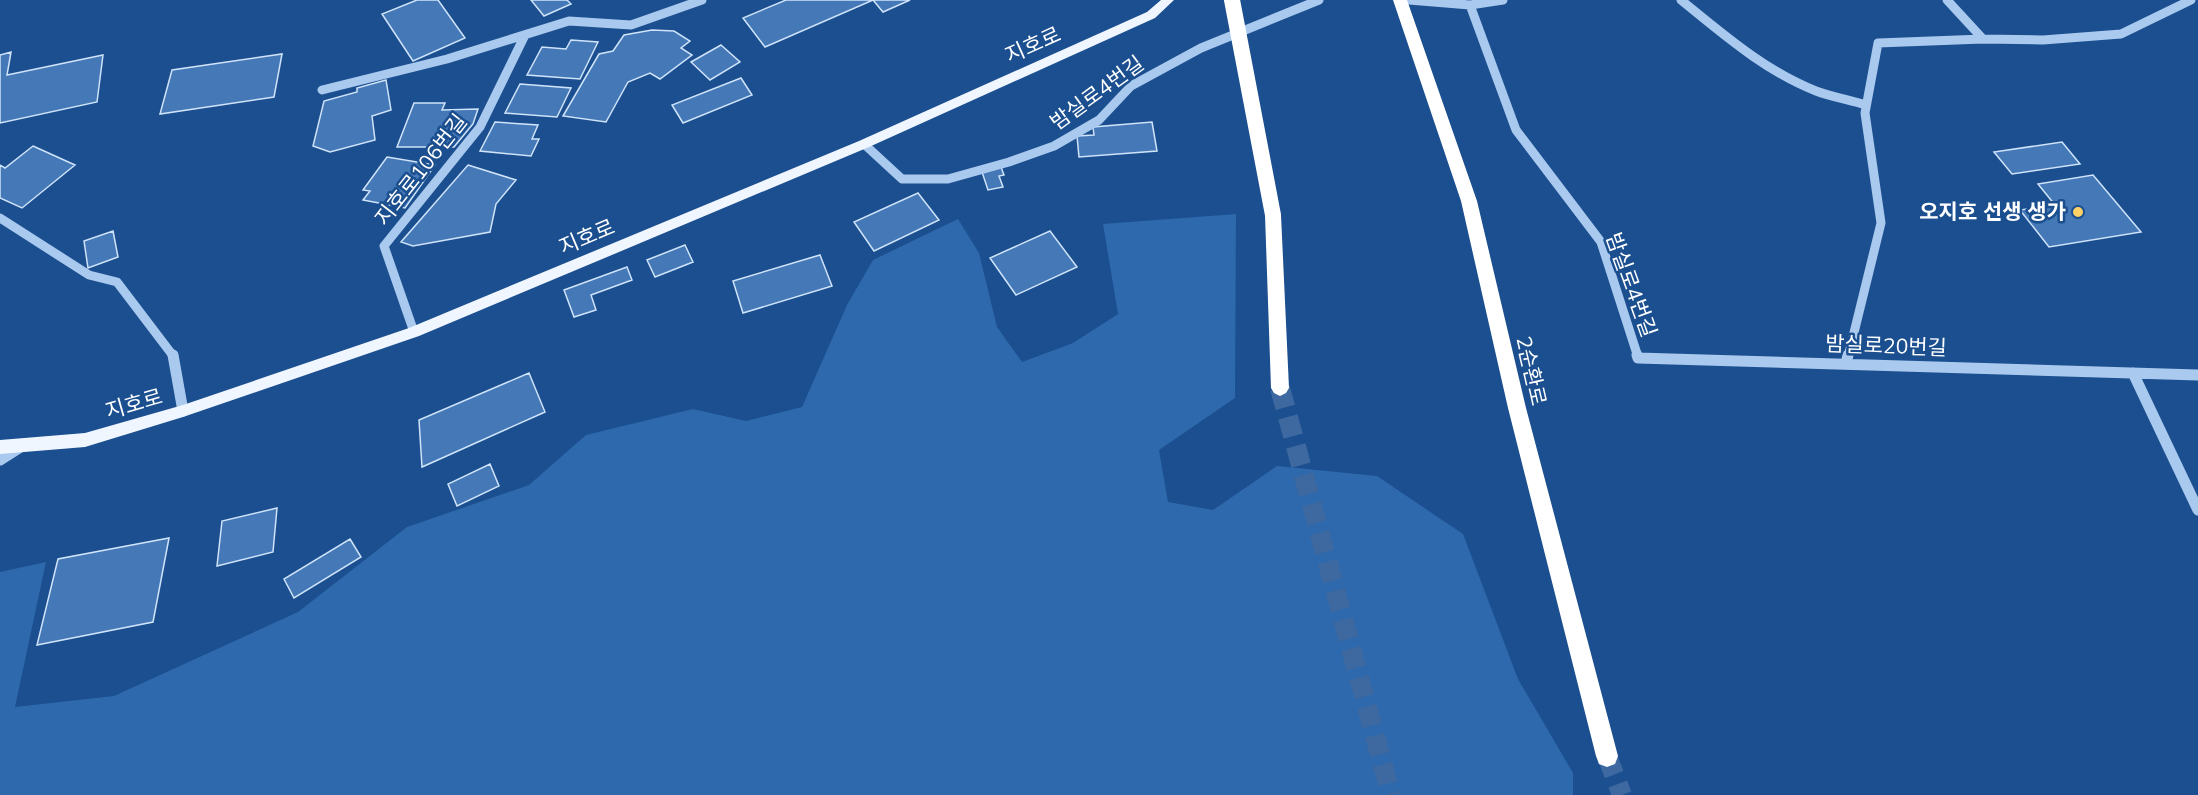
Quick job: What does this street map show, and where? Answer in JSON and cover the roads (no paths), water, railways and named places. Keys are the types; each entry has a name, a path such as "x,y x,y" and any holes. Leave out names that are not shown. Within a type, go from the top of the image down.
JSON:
{"highway":[{"path":"1232,0 1273,215 1280,388"},
{"name":"2순환로","path":"1400,0 1469,201 1516,408 1607,756"}],"main road":[{"name":"지호로","path":"0,447 85,440 183,411 414,332 864,144 1151,15 1168,0"}],"street":[{"path":"322,90 447,59 569,21 631,25 702,0"},
{"name":"밤실로4번길","path":"864,144 902,179 948,179 1009,162 1054,146 1099,120 1131,86 1201,48 1319,0"},
{"path":"1409,0 1470,5 1503,0"},
{"path":"1681,0 1745,50 1779,73 1817,91 1866,105"},
{"path":"1947,0 1983,39"},
{"path":"1846,364 1881,223 1865,113 1878,43 1983,39 2043,40 2121,34 2191,0"},
{"name":"밤실로4번길","path":"1470,5 1516,130 1601,242 1638,358"},
{"name":"지호로106번길","path":"414,332 384,246 480,127 525,34"},
{"path":"0,218 89,275 117,282 174,356 183,411"},
{"name":"밤실로20번길","path":"1638,358 2198,375"},
{"path":"2133,373 2198,510"},
{"path":"0,460 22,446"}],"tunnel":[{"path":"1280,388 1391,795"},
{"path":"1607,756 1622,795"}],"place":[{"name":"오지호 선생 생가","path":"2078,212"}]}
